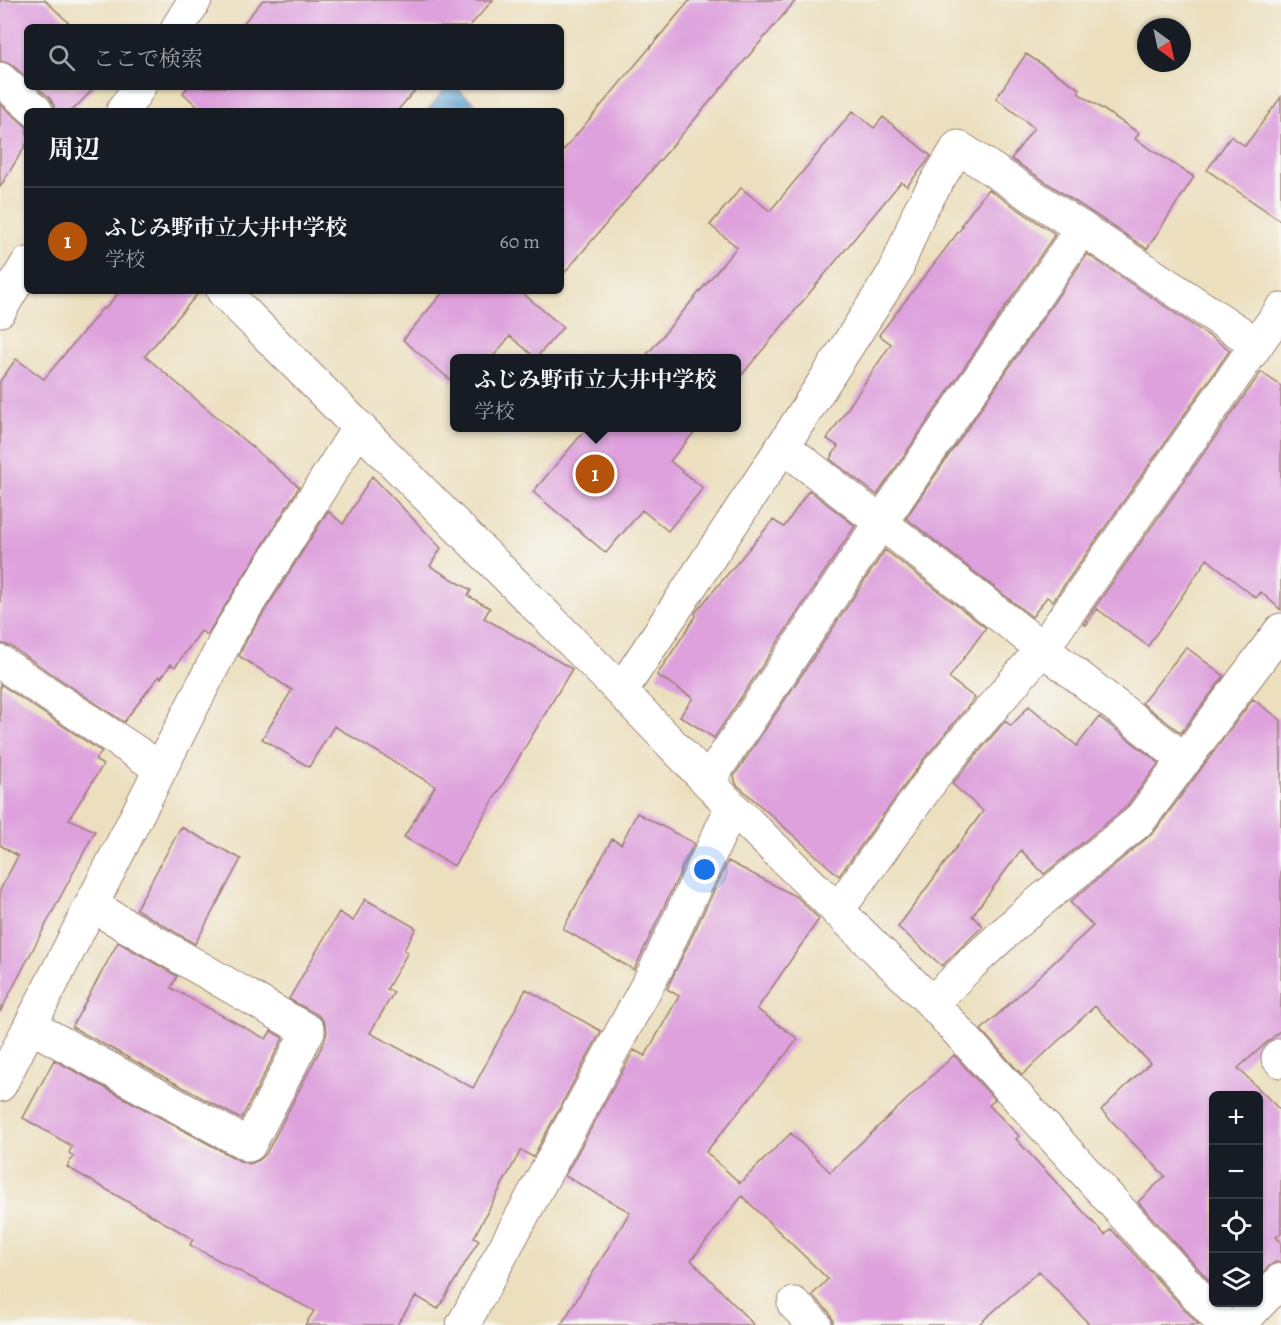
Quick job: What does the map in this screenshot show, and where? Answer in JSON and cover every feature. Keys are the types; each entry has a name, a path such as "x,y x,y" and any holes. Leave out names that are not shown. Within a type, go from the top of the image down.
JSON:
{"street":[{"path":"180,24 195,0"},
{"path":"0,79 33,108"},
{"path":"125,108 137,90"},
{"path":"621,691 896,270 920,210 958,147 1257,344"},
{"path":"708,781 880,522 1082,228"},
{"path":"0,310 24,269"},
{"path":"226,294 621,691 732,807 932,1003 1224,1325"},
{"path":"837,911 938,771 1042,648 1281,310"},
{"path":"0,1085 231,630 359,427"},
{"path":"783,446 1185,760"},
{"path":"932,1003 1032,908 1139,821 1279,641"},
{"path":"0,662 160,768"},
{"path":"463,1325 656,969 732,807"},
{"path":"30,1026 249,1145 308,1031 91,905"},
{"path":"1281,1055 1278,1058 1281,1061"},
{"path":"1239,1325 1281,1280"}],"water":[{"path":"444,90 459,90 480,108 430,108"}],"building":[{"path":"0,0 45,0 70,24 24,24 24,75 12,65 0,61"},
{"path":"263,0 493,0 472,24 243,24"},
{"path":"690,0 796,0 564,273 564,149"},
{"path":"1026,54 1080,89 1078,93 1139,133 1135,139 1194,177 1147,249 1011,159 1034,128 996,98"},
{"path":"41,90 92,90 75,108 54,108 49,97"},
{"path":"186,90 415,90 400,108 199,108 183,93"},
{"path":"1281,97 1281,221 1207,170 1231,136 1245,146"},
{"path":"0,104 24,124 24,148 0,187"},
{"path":"853,111 874,128 883,117 931,156 907,186 901,182 741,376 741,354 647,354 737,247 710,225 741,188 770,211"},
{"path":"988,189 1055,234 877,495 830,459 838,446 827,439 891,344 879,335 963,226 961,225"},
{"path":"1087,254 1230,350 1053,601 1047,597 1032,617 906,518"},
{"path":"118,294 197,294 145,356 299,487 207,635 201,631 175,667 171,664 161,678 159,676 124,722 10,646 0,643 0,381 16,359 44,379 103,308 105,309"},
{"path":"441,294 524,294 563,327 539,354 531,354 510,336 495,354 450,354 450,380 403,340"},
{"path":"1261,372 1281,386 1281,610 1261,592 1256,598 1207,559 1148,646 1097,609 1086,625 1083,624"},
{"path":"584,432 695,432 670,461 703,488 668,531 642,510 606,553 533,492"},
{"path":"372,476 441,548 430,566 471,590 468,596 490,608 484,618 572,669 454,866 404,837 435,786 334,726 309,767 262,739 292,690 239,656 247,639 328,511 343,524"},
{"path":"809,490 855,526 714,738 680,716 693,698 657,675 696,616 695,613 773,520 784,527"},
{"path":"885,550 986,628 949,678 975,698 923,760 839,876 736,784 734,776"},
{"path":"1186,647 1224,676 1181,733 1142,703"},
{"path":"0,684 102,752 95,760 103,765 69,819 95,831 0,1012 0,890 18,856 0,845"},
{"path":"1253,699 1281,720 1281,1030 1238,1068 1261,1091 1209,1091 1209,1280 1138,1202 1165,1176 1101,1110 1150,1063 1095,1006 1022,1075 981,1030 1093,926 1070,902 1154,832"},
{"path":"1029,706 1077,746 1099,717 1159,763 1125,808 1044,874 1021,850 972,916 983,926 942,966 898,927 983,811 952,784 1005,721 1011,726"},
{"path":"637,813 694,843 634,970 563,929 612,839 621,844"},
{"path":"181,827 241,859 195,944 136,909"},
{"path":"728,861 797,897 819,919 757,1009 798,1039 706,1152 740,1183 791,1133 830,1172 954,1055 995,1100 989,1105 1019,1136 1016,1139 1105,1235 1111,1229 1199,1325 1090,1325 1039,1271 978,1325 833,1325 829,1312 812,1295 828,1279 742,1196 691,1260 754,1325 561,1325 630,1212 565,1176 634,1050 645,1056 679,996 667,989"},
{"path":"365,899 416,928 404,950 408,952 387,989 394,992 370,1033 473,1088 526,989 601,1031 533,1157 521,1150 474,1237 479,1240 438,1309 416,1296 397,1325 305,1325 314,1311 190,1245 193,1239 67,1167 73,1156 69,1153 72,1146 23,1118 54,1060 240,1161 250,1164 259,1160 266,1154 325,1040 327,1031 318,1015 289,999 339,912 353,921"},
{"path":"118,942 177,976 171,988 266,1039 271,1031 283,1038 241,1119 72,1027"},
{"path":"1263,1093 1281,1111 1281,1233 1276,1237 1281,1242 1281,1262 1275,1262 1263,1272"}],"place":[{"name":"ふじみ野市立大井中学校","path":"595,474"}]}
